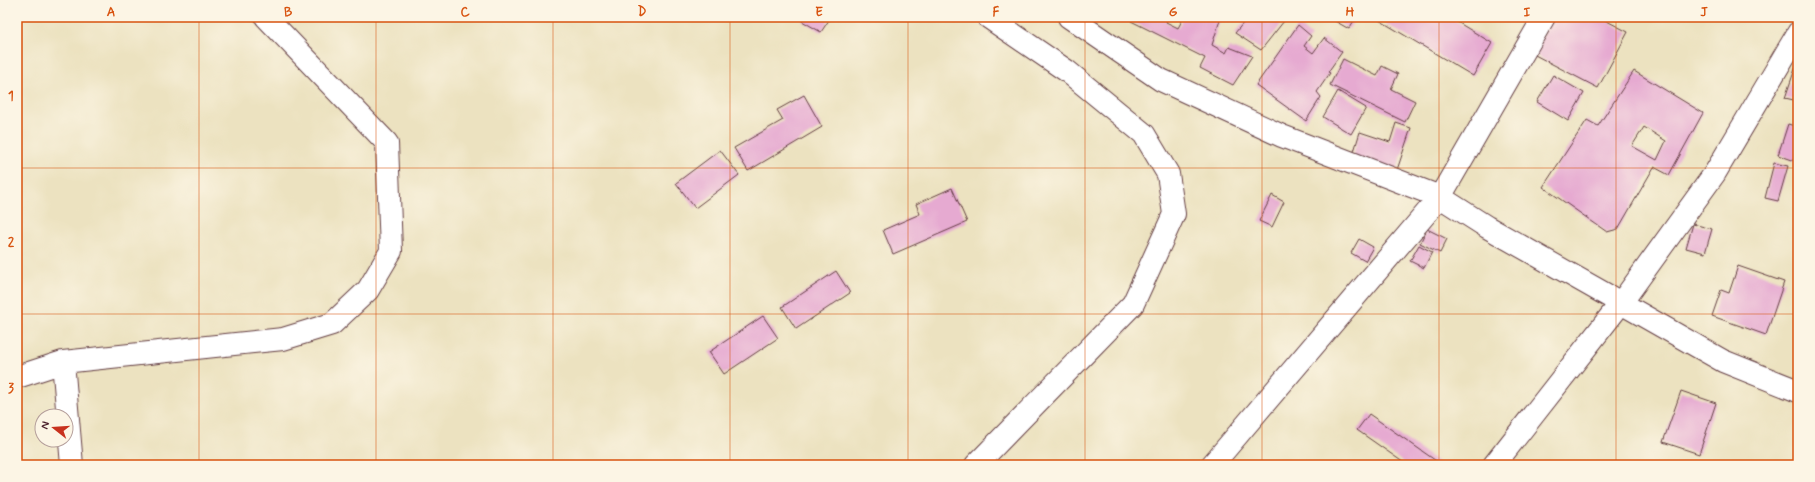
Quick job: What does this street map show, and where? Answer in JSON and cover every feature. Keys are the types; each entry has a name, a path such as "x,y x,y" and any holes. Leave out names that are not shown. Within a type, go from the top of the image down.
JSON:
{"street":[{"path":"17,377 63,362 283,339 332,324 368,290 391,251 387,143 266,17"},
{"path":"976,465 1133,304 1174,214 1168,174 1144,134 1067,71 988,17"},
{"path":"1069,17 1161,80 1282,136 1440,197 1487,227 1723,361 1798,391"},
{"path":"1212,465 1440,197 1544,17"},
{"path":"1494,465 1621,303 1715,173 1798,33"},
{"path":"63,362 72,465"}],"building":[{"path":"804,17 831,17 821,32 802,21"},
{"path":"1133,17 1168,17 1166,22 1178,28 1184,17 1221,17 1212,45 1226,53 1229,47 1252,56 1233,85 1200,68 1205,58 1131,21"},
{"path":"1248,17 1280,17 1284,21 1261,50 1235,33"},
{"path":"1328,17 1356,17 1349,29"},
{"path":"1374,17 1449,17 1492,43 1473,76"},
{"path":"1553,17 1599,17 1628,32 1598,88 1533,54"},
{"path":"1298,25 1311,36 1304,46 1313,53 1324,38 1342,52 1328,72 1330,73 1317,92 1321,97 1306,121 1256,85"},
{"path":"1343,59 1377,76 1382,66 1398,74 1391,89 1415,101 1405,122 1330,85"},
{"path":"1798,60 1798,101 1785,98"},
{"path":"1634,71 1703,113 1669,175 1654,167 1618,229 1607,232 1543,187 1587,120 1598,126","holes":["1644,127 1666,141 1657,160 1632,146"]},
{"path":"1553,75 1584,93 1568,121 1537,102"},
{"path":"1338,91 1366,108 1351,134 1323,117"},
{"path":"804,95 822,127 748,171 734,148 783,120 777,110"},
{"path":"1396,123 1411,128 1395,176 1351,161 1360,132 1390,142"},
{"path":"1788,124 1798,127 1798,162 1778,155"},
{"path":"720,150 739,175 695,208 676,183"},
{"path":"1774,163 1788,166 1778,201 1765,198"},
{"path":"952,188 967,222 893,254 883,230 920,214 916,204"},
{"path":"1272,195 1284,202 1272,227 1259,221"},
{"path":"1693,224 1712,229 1705,253 1686,248"},
{"path":"1427,229 1447,239 1440,253 1420,243"},
{"path":"1359,239 1373,247 1365,261 1351,253"},
{"path":"1419,245 1432,252 1424,268 1410,261"},
{"path":"1738,266 1784,282 1766,335 1712,316 1721,290 1729,293"},
{"path":"836,271 850,293 796,329 782,307"},
{"path":"763,316 778,338 724,374 709,352"},
{"path":"1681,391 1716,403 1699,454 1663,442"},
{"path":"1369,414 1442,465 1407,465 1357,430"}]}
